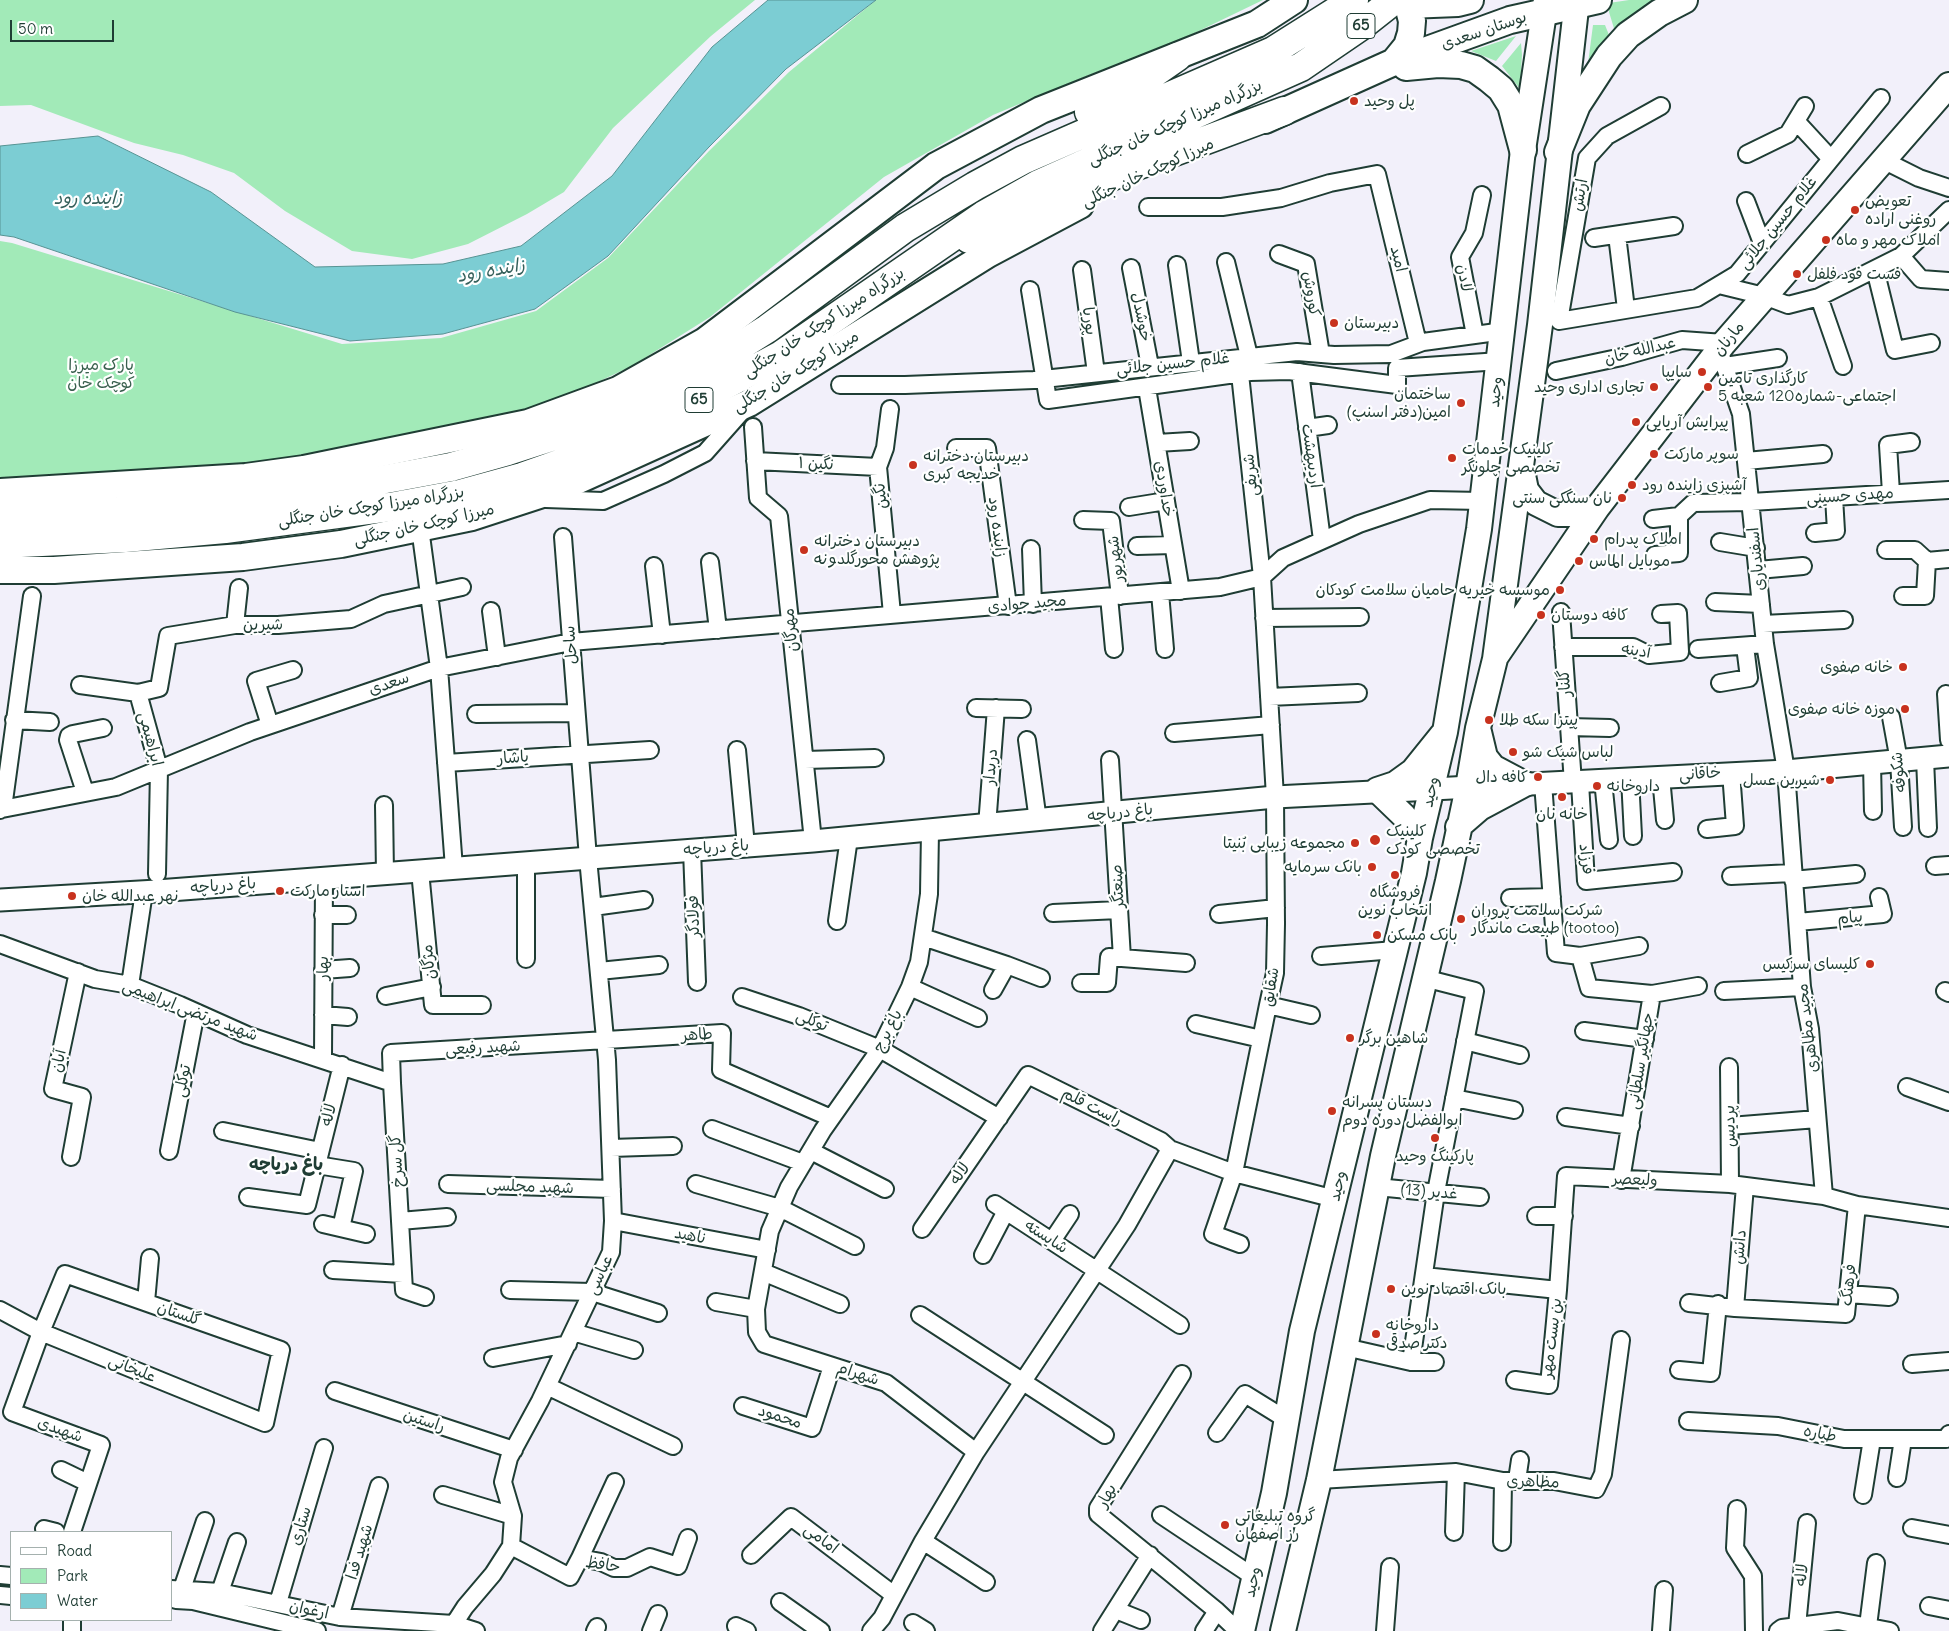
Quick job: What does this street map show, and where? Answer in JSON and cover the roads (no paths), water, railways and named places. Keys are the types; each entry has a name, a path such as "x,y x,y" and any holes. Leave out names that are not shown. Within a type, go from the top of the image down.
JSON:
{"highway":[{"name":"بزرگراه میرزا کوچک خان جنگلی","path":"0,544 125,538 299,521 390,508 451,496 522,477 590,453 720,389 781,355 984,215 1039,184 1301,67 1320,38 1354,0"},
{"name":"بزرگراه میرزا کوچک خان جنگلی","path":"0,516 118,511 294,496 452,467 508,452 579,428 642,401 704,368 767,328 904,228 1023,160 1220,76 1273,51 1361,26 1402,2"},
{"path":"823,288 855,252 890,221 941,184 995,155 1118,98 1177,57"},
{"path":"927,254 995,230 1128,168 1284,111"}],"main road":[{"path":"0,492 261,475 304,469 528,423 618,390 705,342 936,166 1041,110 1258,24 1294,0"},
{"name":"بوستان سعدی","path":"1402,2 1458,3 1470,0"},
{"path":"1558,152 1577,105 1609,56 1628,36 1659,13 1684,0"},
{"path":"1384,66 1406,46 1411,33 1412,21 1402,2"},
{"name":"بوستان سعدی","path":"1384,66 1544,6 1584,2"},
{"name":"وحید","path":"1283,1631 1319,1480 1377,1187 1448,880 1494,658 1542,308 1558,152 1584,2"},
{"name":"وحید","path":"1242,1631 1274,1493 1302,1331 1414,873 1420,838 1445,730 1482,501 1504,331 1523,150 1544,6"},
{"path":"1384,66 1438,64 1461,65 1475,69 1501,89 1511,105 1523,150 1538,136 1544,135 1550,138 1558,152"},
{"name":"میرزا کوچک خان جنگلی","path":"0,570 54,570 243,557 342,544 472,517 561,488 751,415 988,254 1044,223 1179,158 1384,66"},
{"name":"مارنان","path":"1494,658 1597,508 1723,353 1764,296 1949,85"},
{"path":"1520,464 1526,490 1536,503 1558,514 1580,514 1597,508"},
{"path":"1420,838 1404,816 1377,790 1395,784 1413,771 1445,730 1461,734 1478,728 1485,757 1493,767 1534,783"},
{"path":"1458,827 1480,808 1534,783"},
{"path":"1414,873 1426,871 1438,874 1448,880"}],"street":[{"name":"غلام حسین جلائی","path":"1559,321 1698,298 1737,274 1881,98"},
{"name":"ارتش","path":"1559,321 1587,158 1607,136 1661,106"},
{"path":"1747,154 1788,134 1805,106"},
{"path":"1796,121 1830,159"},
{"path":"1883,160 1919,178 1949,188"},
{"name":"امید","path":"1148,207 1222,207 1281,198 1330,183 1377,174 1418,343"},
{"name":"لادن","path":"1475,334 1460,257 1474,233 1482,195"},
{"path":"1746,201 1762,244"},
{"path":"1719,284 1764,296 1788,305 1819,297 1901,256 1949,210"},
{"path":"1594,238 1674,226"},
{"path":"1617,235 1626,309"},
{"name":"کوروش","path":"1279,254 1306,264 1320,354"},
{"path":"1901,256 1921,278 1949,281"},
{"path":"1226,262 1249,356"},
{"path":"1176,265 1191,362"},
{"name":"خوشدل","path":"1131,268 1150,366"},
{"path":"1875,269 1895,350 1931,343"},
{"name":"پوریا","path":"1082,270 1090,374 1087,396"},
{"path":"1030,290 1048,400 1240,374 1300,372 1397,385 1397,368 1500,361"},
{"path":"1819,297 1843,366"},
{"name":"غلام حسین جلائی","path":"840,385 905,385 1045,379 1150,366 1297,352 1320,354 1391,354 1418,343 1504,331"},
{"name":"عبدالله خان","path":"1556,371 1622,357 1682,340 1723,353 1778,358"},
{"name":"اسفندیاری","path":"1723,353 1741,414 1765,644 1786,771"},
{"path":"1371,381 1373,355"},
{"name":"اردیبهشت","path":"1300,372 1322,540"},
{"name":"شریفی","path":"1240,374 1262,577"},
{"name":"خداوردی","path":"1147,388 1181,591"},
{"path":"878,467 885,448 890,410"},
{"name":"مهرگان","path":"751,415 758,498 779,516 813,841"},
{"path":"1307,428 1328,425"},
{"path":"1157,443 1190,441"},
{"path":"1891,493 1888,444 1911,442"},
{"name":"زاینده رود","path":"956,448 987,448 1008,606"},
{"path":"1746,461 1823,454"},
{"name":"نگین ۱","path":"755,461 878,467"},
{"name":"نگین","path":"878,467 892,614"},
{"name":"مهدی حسینی","path":"1679,516 1693,503 1750,502 1949,490"},
{"path":"1815,533 1836,531 1834,497"},
{"name":"مجید جوادی","path":"791,625 892,614 1033,604 1220,587 1262,577 1283,558 1322,540 1359,524 1430,500 1482,501"},
{"path":"1129,507 1166,502"},
{"path":"1653,520 1679,516 1679,553 1654,555"},
{"name":"شهریور","path":"1083,520 1111,521 1115,597"},
{"path":"420,528 439,668 454,868"},
{"name":"ساحل","path":"563,537 588,858"},
{"path":"1720,542 1756,548"},
{"path":"1138,546 1173,545"},
{"path":"1031,548 1033,604"},
{"path":"1886,550 1915,550 1927,561 1949,559"},
{"path":"1903,596 1925,596 1927,561"},
{"path":"710,562 718,630"},
{"path":"654,566 662,635"},
{"path":"1758,570 1803,566"},
{"path":"1262,577 1275,797"},
{"path":"235,625 239,588"},
{"name":"شیرین","path":"138,693 159,688 168,636 235,625 278,625 351,619 384,604 429,593 462,588"},
{"path":"1160,592 1165,649"},
{"path":"1,810 32,596"},
{"path":"1114,649 1115,597"},
{"path":"1715,602 1761,604"},
{"path":"491,611 497,657"},
{"name":"گلنار","path":"1561,612 1569,727 1577,782"},
{"name":"آدینه","path":"1563,647 1633,647 1649,655 1680,652 1678,613 1661,614"},
{"path":"1264,618 1360,617"},
{"path":"1763,624 1844,620"},
{"name":"سعدی","path":"1,810 116,787 270,725 439,668 570,642 791,625"},
{"path":"1698,649 1765,644"},
{"path":"1720,683 1749,678 1745,646"},
{"path":"270,725 256,681 294,670"},
{"name":"ابراهیمی","path":"80,685 138,693 159,769 157,874"},
{"path":"1269,696 1358,693"},
{"path":"1946,694 1949,740"},
{"path":"976,708 1022,709"},
{"name":"دربدار","path":"987,826 996,708"},
{"path":"476,714 576,713"},
{"name":"شکوفه","path":"1891,717 1899,761 1904,827"},
{"path":"14,720 50,722"},
{"path":"1174,732 1271,725"},
{"path":"1569,727 1610,728"},
{"path":"86,792 68,740 69,736 103,728"},
{"path":"1028,740 1038,821"},
{"path":"580,753 650,750"},
{"path":"737,750 746,846"},
{"name":"یاشار","path":"446,763 580,753"},
{"name":"خاقانی","path":"1432,788 1577,782 1731,772 1786,771 1949,756"},
{"path":"805,760 875,758"},
{"path":"1925,759 1928,828"},
{"name":"صنعتگر","path":"1110,760 1122,958"},
{"path":"1872,763 1874,811"},
{"name":"مجید مظاهری","path":"1786,771 1802,987 1810,1029 1824,1196"},
{"path":"1707,829 1735,826 1731,772"},
{"path":"1661,777 1665,820"},
{"path":"1630,778 1633,836"},
{"path":"1603,780 1609,840"},
{"name":"فرزاد","path":"1577,782 1586,880 1673,872"},
{"path":"1534,783 1552,897 1556,953 1580,956 1639,946"},
{"name":"باغ دریاچه","path":"0,900 144,892 813,841 1114,814 1275,797 1432,788"},
{"name":"شقایق","path":"1240,1244 1213,1234 1234,1173 1275,973 1275,797"},
{"path":"384,805 385,874"},
{"name":"باغ برج","path":"757,1332 756,1309 770,1231 780,1208 807,1157 831,1118 880,1049 910,987 919,962 929,894 930,831"},
{"path":"837,921 849,838"},
{"name":"فولادگر","path":"692,850 696,982"},
{"name":"عباسی","path":"454,1624 465,1607 493,1574 511,1546 513,1516 503,1482 514,1450 612,1252 612,1189 605,1042 588,858"},
{"path":"526,863 526,959"},
{"name":"مژگان","path":"420,871 433,1005 482,1005"},
{"path":"1731,876 1793,877 1856,874"},
{"name":"بهار","path":"323,1058 324,878"},
{"path":"130,986 144,892"},
{"path":"1510,898 1552,897"},
{"name":"پیام","path":"1798,922 1883,914 1879,897"},
{"path":"592,907 644,900"},
{"path":"1219,914 1276,908"},
{"path":"1053,913 1119,910"},
{"path":"324,915 347,915"},
{"path":"923,937 1042,978"},
{"name":"شهید مرتضی ابراهیمی","path":"1,946 95,978 130,986 196,1012 247,1035 323,1058"},
{"path":"1321,956 1395,950"},
{"name":"جهانگیر سلطانی","path":"1580,956 1589,988 1652,994 1621,1180"},
{"path":"1082,983 1108,983 1109,957 1186,963"},
{"path":"599,971 659,965"},
{"path":"992,990 1007,965"},
{"path":"323,970 350,968"},
{"name":"آبان","path":"71,1157 82,1097 54,1090 78,972"},
{"path":"1411,1362 1436,1192 1475,990 1424,978"},
{"path":"1652,994 1698,986"},
{"path":"386,996 432,987"},
{"path":"910,987 978,1018"},
{"path":"1724,990 1802,987"},
{"name":"توکلی","path":"742,996 799,1016 880,1049"},
{"path":"1268,1005 1311,1015"},
{"name":"توکلی","path":"169,1151 196,1012"},
{"path":"323,1014 348,1017"},
{"path":"1196,1024 1261,1039"},
{"path":"1584,1031 1645,1039"},
{"name":"طاهر","path":"605,1042 722,1033 721,1070 831,1118"},
{"path":"1465,1041 1520,1055"},
{"name":"شهید رفیعی","path":"392,1083 391,1053 605,1042"},
{"path":"880,1049 999,1118"},
{"path":"323,1058 392,1083"},
{"name":"لاله","path":"248,1197 307,1205 342,1065"},
{"name":"پردیس","path":"1729,1067 1730,1126 1737,1185"},
{"name":"راست قلم","path":"999,1118 1028,1075 1160,1141 1170,1149 1234,1173 1335,1199"},
{"name":"گل سرخ","path":"392,1083 404,1290 425,1298"},
{"path":"1907,1087 1949,1102"},
{"path":"1454,1098 1514,1110"},
{"path":"1566,1117 1631,1126"},
{"name":"لاله","path":"922,1229 999,1118"},
{"path":"1730,1126 1818,1119"},
{"path":"712,1129 807,1157 885,1189"},
{"path":"223,1131 318,1158 354,1171 341,1228"},
{"path":"610,1148 673,1146"},
{"path":"871,1631 894,1595 923,1541 976,1452 1127,1225 1170,1149"},
{"name":"ولیعصر","path":"1558,1290 1566,1176 1737,1185 1824,1196 1857,1205 1949,1218"},
{"name":"شهید مجلسی","path":"448,1184 612,1189"},
{"path":"696,1184 780,1208 855,1246"},
{"name":"دانش","path":"1735,1308 1737,1185"},
{"name":"غدیر (13)","path":"1377,1187 1480,1197"},
{"name":"فرهنگ","path":"1735,1308 1846,1314 1857,1205"},
{"name":"شایسته","path":"983,1255 1001,1208 1097,1270"},
{"path":"1052,1241 1070,1214"},
{"path":"1536,1216 1564,1216"},
{"path":"400,1221 447,1218"},
{"name":"ناهید","path":"613,1221 767,1250"},
{"path":"323,1224 366,1234"},
{"path":"146,1302 150,1258"},
{"path":"333,1270 403,1274"},
{"path":"1097,1270 1180,1325"},
{"path":"763,1272 840,1304"},
{"name":"گلستان","path":"41,1332 65,1274 281,1350 265,1423"},
{"path":"1424,1276 1558,1290"},
{"path":"510,1290 592,1292 658,1313"},
{"name":"بن بست مهر","path":"1515,1380 1549,1385 1558,1290"},
{"path":"1848,1294 1889,1298"},
{"path":"716,1302 756,1309"},
{"path":"1689,1302 1718,1304 1735,1308"},
{"path":"1678,1370 1711,1373 1718,1304"},
{"name":"علیخانی","path":"0,1310 41,1332 265,1423"},
{"path":"920,1316 1105,1435"},
{"name":"شهیدی","path":"41,1332 12,1412 101,1445 72,1531"},
{"name":"شهرام","path":"757,1332 764,1344 886,1383 976,1452"},
{"path":"493,1358 570,1338 634,1350"},
{"name":"مظاهری","path":"1319,1480 1456,1472 1510,1481 1554,1480 1596,1489 1603,1474 1621,1340"},
{"path":"1344,1347 1411,1362 1435,1362"},
{"path":"1912,1364 1949,1361"},
{"name":"محمود","path":"743,1406 812,1428 832,1366"},
{"name":"بهار","path":"1182,1374 1098,1508 1098,1514 1150,1555 1238,1631"},
{"path":"547,1386 673,1446"},
{"name":"راستین","path":"335,1391 514,1450"},
{"path":"1217,1433 1245,1394 1287,1420"},
{"name":"طیاره","path":"1688,1421 1778,1426 1844,1439 1946,1439 1949,1434"},
{"path":"1862,1495 1872,1439"},
{"path":"1897,1478 1903,1439"},
{"name":"ستاری","path":"278,1603 324,1448"},
{"path":"1502,1542 1510,1481 1520,1460"},
{"path":"61,1470 88,1483"},
{"path":"1454,1532 1456,1472"},
{"path":"580,1558 615,1482"},
{"name":"شهید فدا","path":"340,1617 380,1486"},
{"path":"443,1495 513,1516"},
{"path":"1737,1509 1734,1548 1753,1576 1754,1631"},
{"path":"1162,1515 1254,1577"},
{"name":"امامی","path":"751,1555 791,1516 894,1595"},
{"path":"175,1593 206,1521"},
{"name":"لاله","path":"1797,1626 1807,1523"},
{"path":"1912,1528 1949,1535"},
{"name":"حافظ","path":"511,1546 570,1577 580,1558 601,1562 614,1568 627,1568 650,1557 678,1566 688,1538"},
{"path":"923,1541 986,1582"},
{"path":"220,1592 237,1542"},
{"path":"1102,1631 1150,1555"},
{"path":"1868,1626 1876,1563"},
{"path":"1385,1631 1390,1567"},
{"path":"1661,1631 1664,1590"},
{"name":"ارغوان","path":"175,1593 220,1592 340,1617 357,1625 454,1624 476,1631"},
{"name":"ارغوان","path":"175,1593 193,1601 318,1631"},
{"path":"780,1602 821,1631"},
{"path":"1929,1606 1949,1610"},
{"path":"1116,1610 1141,1620"},
{"path":"1204,1631 1217,1611"},
{"path":"651,1631 658,1614"},
{"path":"1778,1631 1782,1628 1838,1621 1890,1631"}],"water":[{"name":"زاینده رود","path":"768,0 876,0 786,69 709,147 608,256 535,309 443,334 350,341 235,312 14,237 0,235 0,146 98,136 211,192 315,267 443,264 521,246 612,176 712,47"}],"place":[{"name":"پل وحید","path":"1354,101"},
{"name":"تعویض روغنی اراده","path":"1855,210"},
{"name":"املاک مهر و ماه","path":"1826,240"},
{"name":"فست فود فلفل","path":"1797,274"},
{"name":"دبیرستان","path":"1334,323"},
{"name":"سایپا","path":"1702,372"},
{"name":"تجاری اداری وحید","path":"1654,387"},
{"name":"کارگذاری تامین اجتماعی-شماره120 شعبه 5","path":"1708,387"},
{"name":"ساختمان امین(دفتر اسنپ)","path":"1461,403"},
{"name":"پیرایش آریایی","path":"1636,422"},
{"name":"سوپر مارکت","path":"1654,454"},
{"name":"کلینیک خدمات تخصصی چلونگر","path":"1452,458"},
{"name":"دبیرستان دخترانه خدیجه کبری","path":"913,465"},
{"name":"آشپزی زاینده رود","path":"1632,485"},
{"name":"نان سنگکی سنتی","path":"1622,498"},
{"name":"املاک پدرام","path":"1594,539"},
{"name":"دبیرستان دخترانه پژوهش محورگلدونه","path":"804,550"},
{"name":"موبایل الماس","path":"1579,561"},
{"name":"موسسه خیریه حامیان سلامت کودکان","path":"1560,590"},
{"name":"کافه دوستان","path":"1541,615"},
{"name":"خانه صفوی","path":"1903,667"},
{"name":"موزه خانه صفوی","path":"1905,709"},
{"name":"پیتزا سکه طلا","path":"1489,720"},
{"name":"لباس شیک شو","path":"1513,752"},
{"name":"کافه دال","path":"1538,777"},
{"name":"شیرین عسل","path":"1830,780"},
{"name":"داروخانه","path":"1597,786"},
{"name":"خانه نان","path":"1562,797"},
{"name":"کلینیک تخصصی کودک","path":"1375,840"},
{"name":"مجموعه زیبایی بُنیتا","path":"1355,843"},
{"name":"بانک سرمایه","path":"1372,867"},
{"name":"فروشگاه انتخاب نوین","path":"1395,875"},
{"name":"استار مارکت","path":"280,891"},
{"name":"نهر عبدالله خان","path":"72,896"},
{"name":"شرکت سلامت پروران طبیعت ماندگار (tootoo)","path":"1461,919"},
{"name":"بانک مسکن","path":"1377,935"},
{"name":"کلیسای سرکیس","path":"1870,964"},
{"name":"شاهین برگر","path":"1350,1038"},
{"name":"دبستان پسرانه ابوالفضل دوره دوم","path":"1332,1111"},
{"name":"پارکینگ وحید","path":"1435,1138"},
{"name":"بانک اقتصاد نوین","path":"1391,1289"},
{"name":"داروخانه دکتر صدقی","path":"1376,1334"},
{"name":"گروه تبلیغاتی رز اصفهان","path":"1225,1525"}],"district":[{"name":"باغ دریاچه","path":"286,1165"}],"park label":[{"name":"پارک میرزا کوچک خان","path":"101,374"}]}
